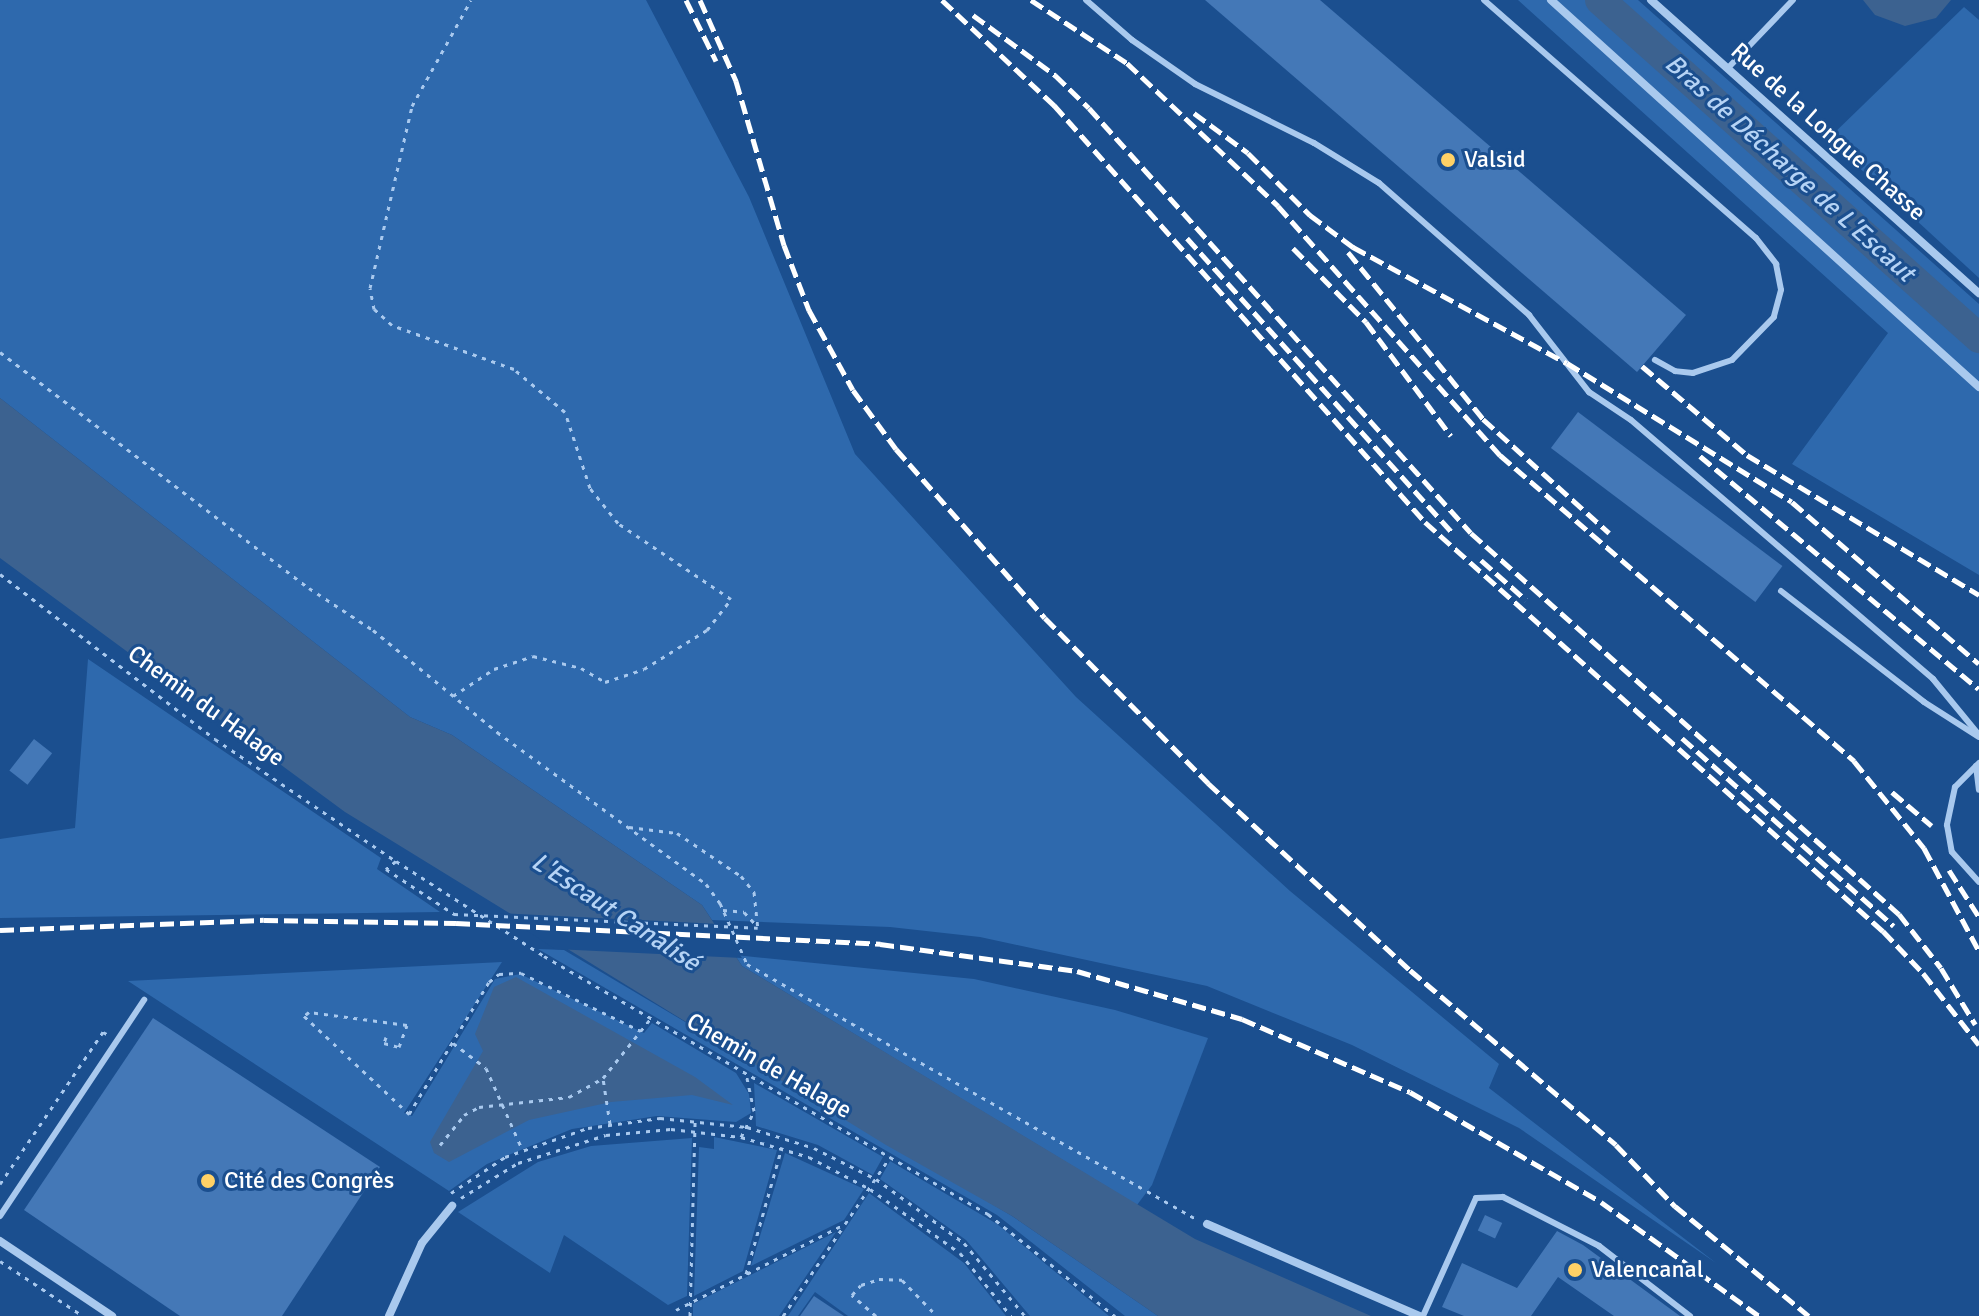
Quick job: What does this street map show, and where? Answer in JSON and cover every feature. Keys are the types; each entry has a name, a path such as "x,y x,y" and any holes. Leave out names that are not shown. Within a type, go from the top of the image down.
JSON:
{"street":[{"path":"1551,0 1979,387"},
{"name":"Rue de la Longue Chasse","path":"1651,0 1979,293"},
{"path":"389,1316 422,1243 452,1206"},
{"path":"1207,1224 1424,1315"},
{"path":"0,1241 112,1316"}],"lane":[{"path":"1086,0 1195,84 1314,143 1379,183 1529,315 1589,392 1631,420 1922,669 1956,702 1979,736"},
{"path":"1484,0 1756,238 1776,264 1781,290 1774,317 1732,360 1693,373 1675,371 1655,360"},
{"path":"1728,68 1793,0"},
{"path":"1781,591 1924,702 1979,736"},
{"path":"1978,765 1979,790"},
{"path":"1978,765 1955,787 1947,825 1952,852 1979,882"},
{"path":"0,1216 144,1000"},
{"path":"1424,1315 1476,1198 1503,1197 1599,1246 1690,1316"}],"path":[{"path":"453,696 494,669 533,656 581,668 605,682 644,669 707,630 731,599 618,523 590,488 565,412 514,369 392,325 374,309 370,288 412,106 471,0"},
{"path":"0,352 706,884 723,910 747,964 1207,1224"},
{"name":"Chemin du Halage","path":"0,574 215,739 396,861"},
{"path":"629,827 677,833 741,876 754,892 758,928"},
{"path":"396,861 386,869 454,914 758,928"},
{"name":"Chemin de Halage","path":"396,861 651,1018 1001,1223 1115,1316"},
{"path":"723,910 744,912 758,928"},
{"path":"386,1037 384,1043 399,1047 407,1025 309,1012 304,1016 409,1114 489,982 506,972 521,973 641,1031"},
{"path":"440,1145 470,1111 502,1101 569,1097 603,1078 651,1018"},
{"path":"0,1184 103,1032 117,1041"},
{"path":"453,1043 483,1064 522,1149"},
{"path":"741,1137 755,1103 746,1073"},
{"path":"603,1078 610,1124"},
{"path":"690,1316 695,1120"},
{"path":"445,1198 484,1168 522,1149 610,1124 695,1120 747,1127 814,1148 876,1179 964,1243 1025,1316"},
{"path":"452,1206 496,1173 560,1147 634,1131 695,1130 741,1137 782,1147 870,1189 960,1253 1011,1316"},
{"path":"746,1274 782,1147"},
{"path":"783,1316 890,1157"},
{"path":"676,1310 845,1224"},
{"path":"0,1261 83,1316"},
{"path":"876,1316 852,1295 861,1285 879,1279 902,1280 937,1316"}],"shaded area":[{"path":"0,0 646,0 749,197 855,454 1076,697 1290,891 1499,1064 1489,1088 1716,1263 1519,1128 1352,1045 1207,986 980,937 890,927 712,920 702,905 452,735 410,717 0,398"},
{"path":"1518,0 1638,0 1979,304 1979,575 1792,464 1888,333"},
{"path":"1964,7 1979,20 1979,278 1828,139"},
{"path":"88,659 381,858 377,869 440,912 0,918 0,839 75,828"},
{"path":"538,949 564,950 1012,1216 1158,1316 1125,1316 997,1215"},
{"path":"735,955 974,979 1115,1010 1208,1038 1152,1185 1137,1205 742,966"},
{"path":"502,962 404,1113 412,1116 495,979 520,974 644,1033 652,1023 736,1073 749,1094 751,1113 736,1122 657,1116 572,1129 487,1164 449,1191 128,981"},
{"path":"754,1083 883,1157 873,1175 818,1145 756,1126"},
{"path":"714,1137 777,1150 743,1271 694,1296 699,1147 714,1149"},
{"path":"692,1138 687,1296 668,1305 564,1235 550,1273 458,1212 538,1162 591,1146"},
{"path":"785,1153 864,1189 844,1220 751,1266"},
{"path":"890,1161 997,1224 1109,1316 1030,1316 966,1240 880,1179"},
{"path":"869,1193 964,1263 1006,1316 848,1316 815,1292 798,1316 788,1316"},
{"path":"836,1232 779,1316 693,1316 693,1304"}],"water":[{"path":"1863,0 1951,0 1936,18 1905,26 1875,15"},
{"name":"L'Escaut Canalisé","path":"0,398 410,717 452,735 702,905 742,966 1195,1239 1371,1316 1158,1316 1012,1216 886,1145 345,812 0,558"},
{"path":"516,977 695,1077 733,1105 692,1095 611,1102 529,1120 449,1162 434,1153 430,1142 483,1051 475,1034 494,987"}],"pier":[{"path":"500,913 719,924 742,958 555,949"}],"building":[{"name":"Valsid","path":"1205,0 1320,0 1686,315 1637,372"},
{"path":"1578,412 1782,566 1755,602 1551,448"},
{"path":"34,739 52,753 27,785 9,771"},
{"name":"Cité des Congrès","path":"153,1018 380,1167 282,1316 180,1316 24,1210"},
{"path":"1485,1215 1502,1223 1495,1238 1478,1230"},
{"name":"Valencanal","path":"1557,1231 1583,1245 1680,1316 1614,1316 1558,1277 1531,1316 1464,1316 1442,1307 1462,1263 1517,1288"},
{"path":"814,1296 844,1316 800,1316"}],"waterway":[{"name":"Bras de Décharge de L'Escaut","path":"1600,0 1979,338"}],"railway":[{"path":"686,0 716,61"},
{"path":"700,0 736,81 784,245 809,310 853,390 896,449 1045,618 1208,783 1410,970 1616,1145 1675,1206 1809,1316"},
{"path":"942,0 1054,105 1425,522 1883,931 1923,973 1979,1045"},
{"path":"1031,0 1127,63 1278,206 1500,455 1854,761 1924,848 1979,951"},
{"path":"973,15 1055,75 1089,108 1471,533 1899,914 1941,968 1975,1024"},
{"path":"1194,113 1248,153 1310,215 1353,247 1567,363 1792,502 1979,664"},
{"path":"1187,238 1453,533"},
{"path":"1293,248 1366,322 1451,436"},
{"path":"1348,252 1483,419 1609,533"},
{"path":"1642,366 1747,455 1979,595"},
{"path":"1700,456 1979,689"},
{"path":"1481,560 1526,600"},
{"path":"1682,738 1894,926"},
{"path":"1892,792 1932,826"},
{"path":"1949,870 1979,917"},
{"path":"0,930 264,920 456,923 880,944 1077,971 1242,1019 1410,1092 1601,1202 1759,1316"}],"place":[{"name":"Valsid","path":"1448,160"},
{"name":"Cité des Congrès","path":"208,1181"},
{"name":"Valencanal","path":"1575,1270"}]}
